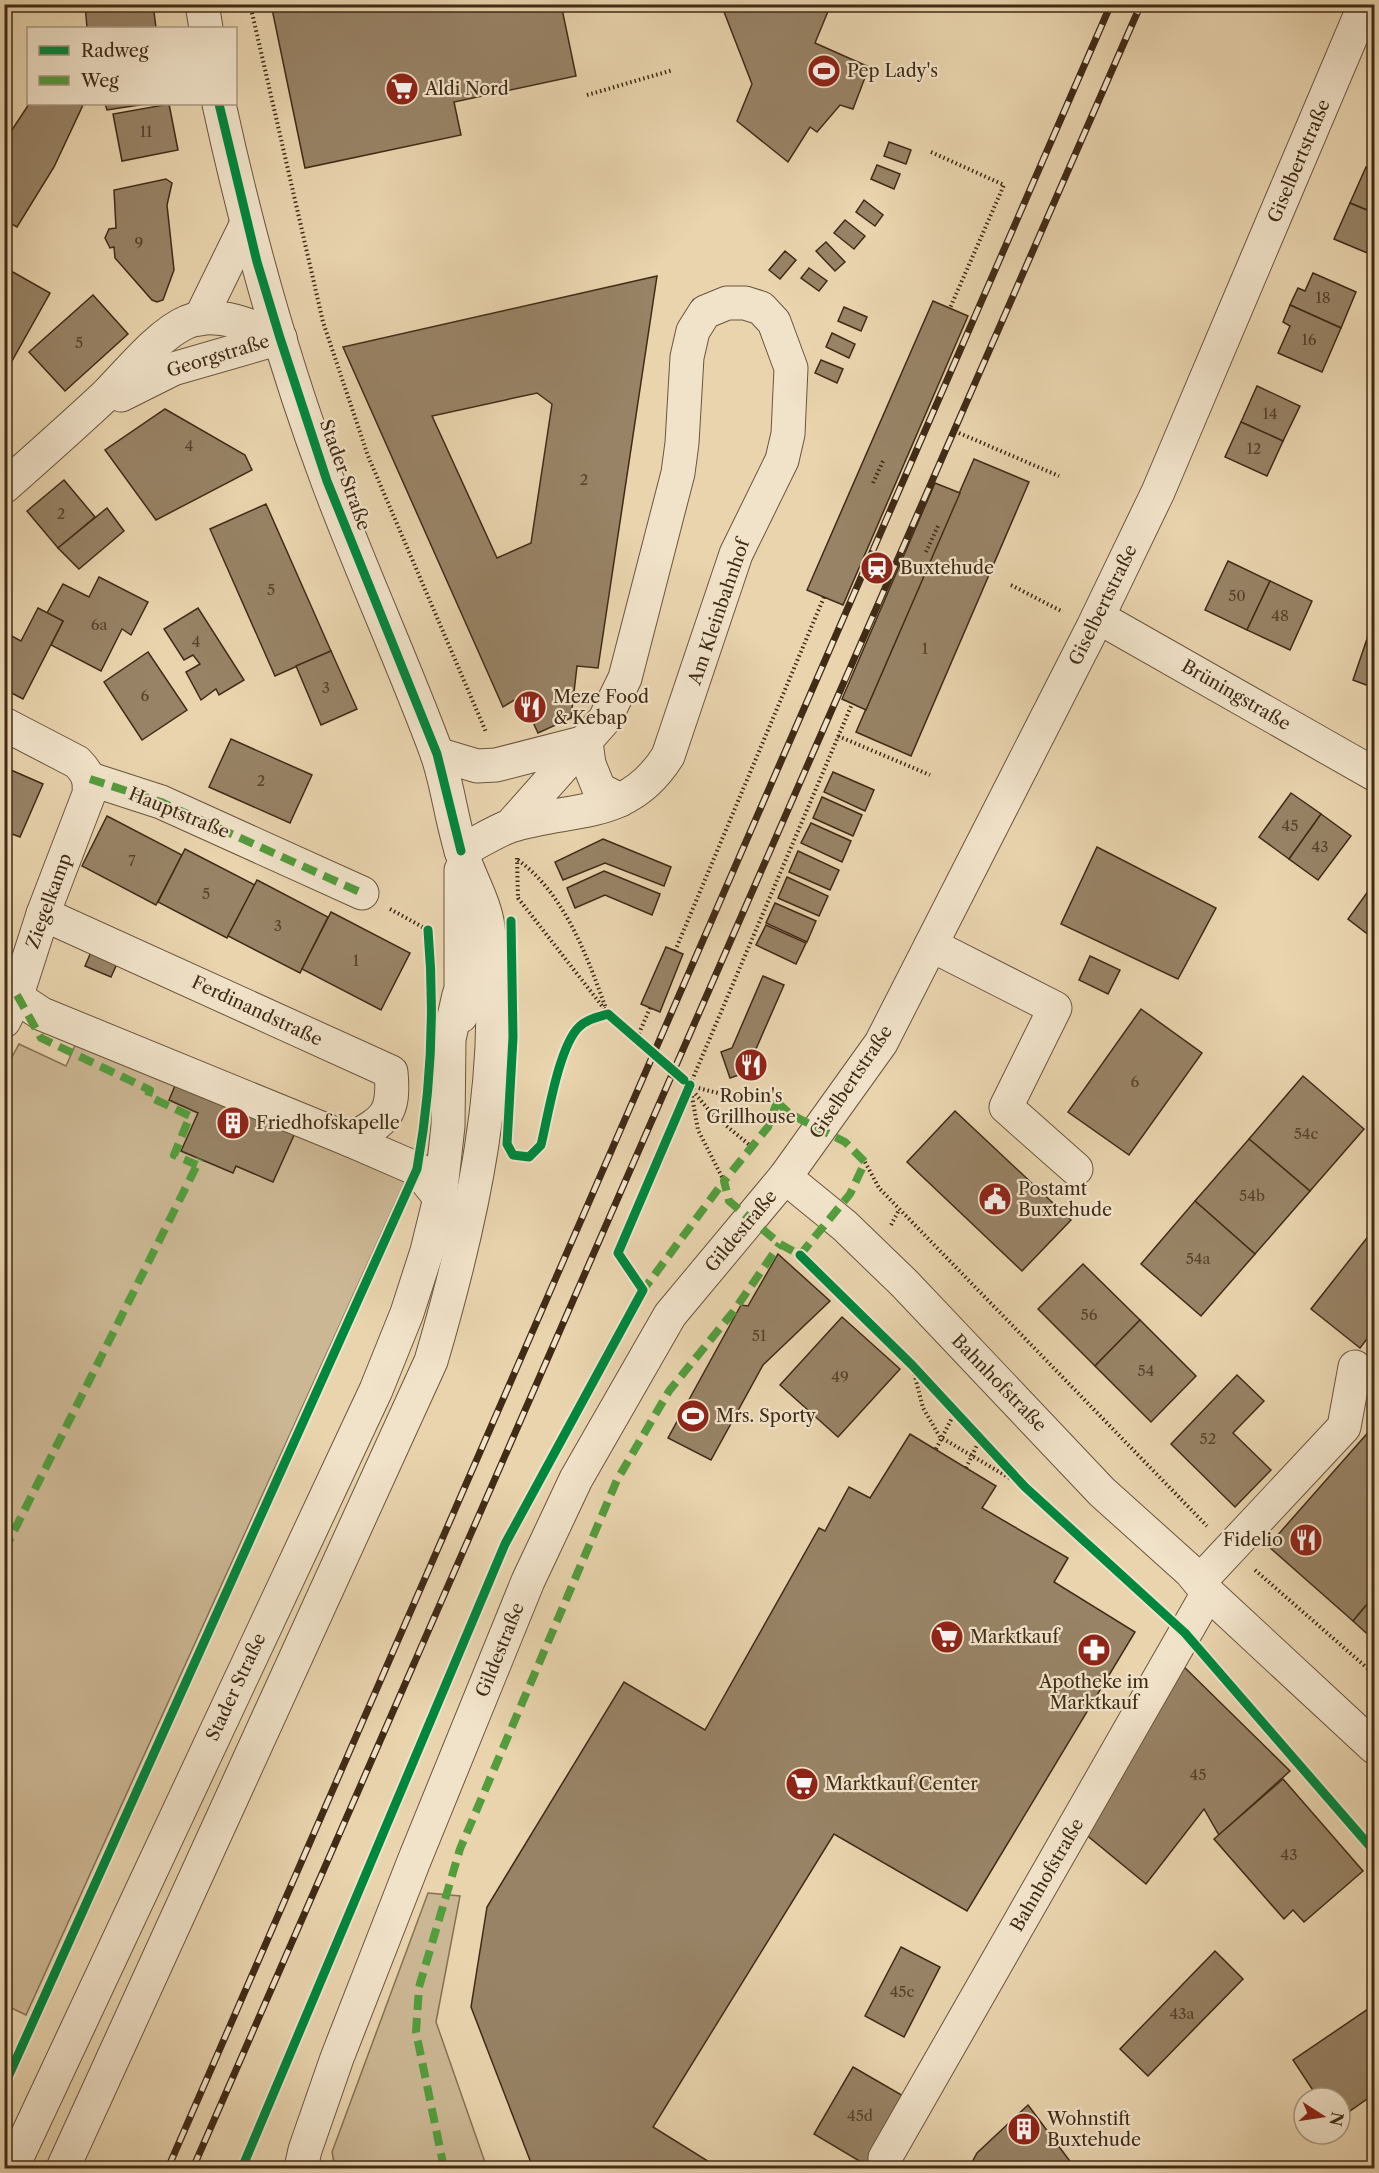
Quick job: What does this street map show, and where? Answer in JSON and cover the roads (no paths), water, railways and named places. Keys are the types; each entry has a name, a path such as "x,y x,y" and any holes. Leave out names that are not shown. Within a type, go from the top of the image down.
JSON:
{"street":[{"path":"202,4 206,27"},
{"name":"Giselbertstraße","path":"785,1178 881,1043 1095,622 1158,492 1365,4"},
{"name":"Stader Straße","path":"219,105 247,223 280,338 327,481 436,754 461,851"},
{"path":"200,319 247,223"},
{"name":"Am Kleinbahnhof","path":"461,851 510,826 584,812 620,800 638,791 656,775 668,756 736,554 782,460 788,434 791,368 774,322 760,308 746,303 727,303 705,312 693,332 687,357 678,473 625,678 605,719 510,826"},
{"name":"Georgstraße","path":"4,487 85,415 157,345 187,322 200,319 244,324 280,338"},
{"name":"Georgstraße","path":"85,415 173,369 280,338"},
{"name":"Brüningstraße","path":"1095,622 1374,774"},
{"name":"Hauptstraße","path":"4,724 77,762 90,779 161,802 362,893"},
{"path":"436,754 477,766 495,765 586,742 589,764 599,789 620,800"},
{"name":"Ziegelkamp","path":"9,1001 89,794 90,779"},
{"path":"461,851 459,994 474,1182"},
{"path":"63,2169 431,1361 456,1273 493,1070 493,1005 488,923 461,851"},
{"name":"Ferdinandstraße","path":"43,914 391,1072 393,1097 381,1122 350,1140"},
{"path":"931,945 1055,1008 1006,1107 1076,1169"},
{"name":"Stader Straße","path":"12,2169 376,1390 411,1302 440,1198 448,1126 449,1039 459,994"},
{"path":"9,1001 417,1169 440,1198"},
{"name":"Bahnhofstraße","path":"785,1178 845,1226 904,1282 1102,1492 1374,1747"},
{"name":"Gildestraße","path":"302,2169 305,2150 337,2058 410,1872 528,1581 576,1479 670,1315 785,1178"},
{"path":"1204,1587 1229,1549 1344,1427 1355,1367"},
{"name":"Bahnhofstraße","path":"885,2158 1204,1587"}],"railway":[{"path":"168,2168 1111,4"},
{"path":"193,2168 1141,4"}],"place":[{"name":"Pep Lady's","path":"824,71"},
{"name":"Aldi Nord","path":"402,89"},
{"name":"Buxtehude","path":"877,568"},
{"name":"Meze Food & Kebap","path":"530,707"},
{"name":"Robin's Grillhouse","path":"751,1065"},
{"name":"Friedhofskapelle","path":"233,1123"},
{"name":"Postamt Buxtehude","path":"995,1199"},
{"name":"Mrs. Sporty","path":"693,1416"},
{"name":"Fidelio","path":"1306,1540"},
{"name":"Marktkauf","path":"947,1637"},
{"name":"Apotheke im Marktkauf","path":"1094,1650"},
{"name":"Marktkauf Center","path":"802,1784"},
{"name":"Wohnstift Buxtehude","path":"1024,2129"}]}
